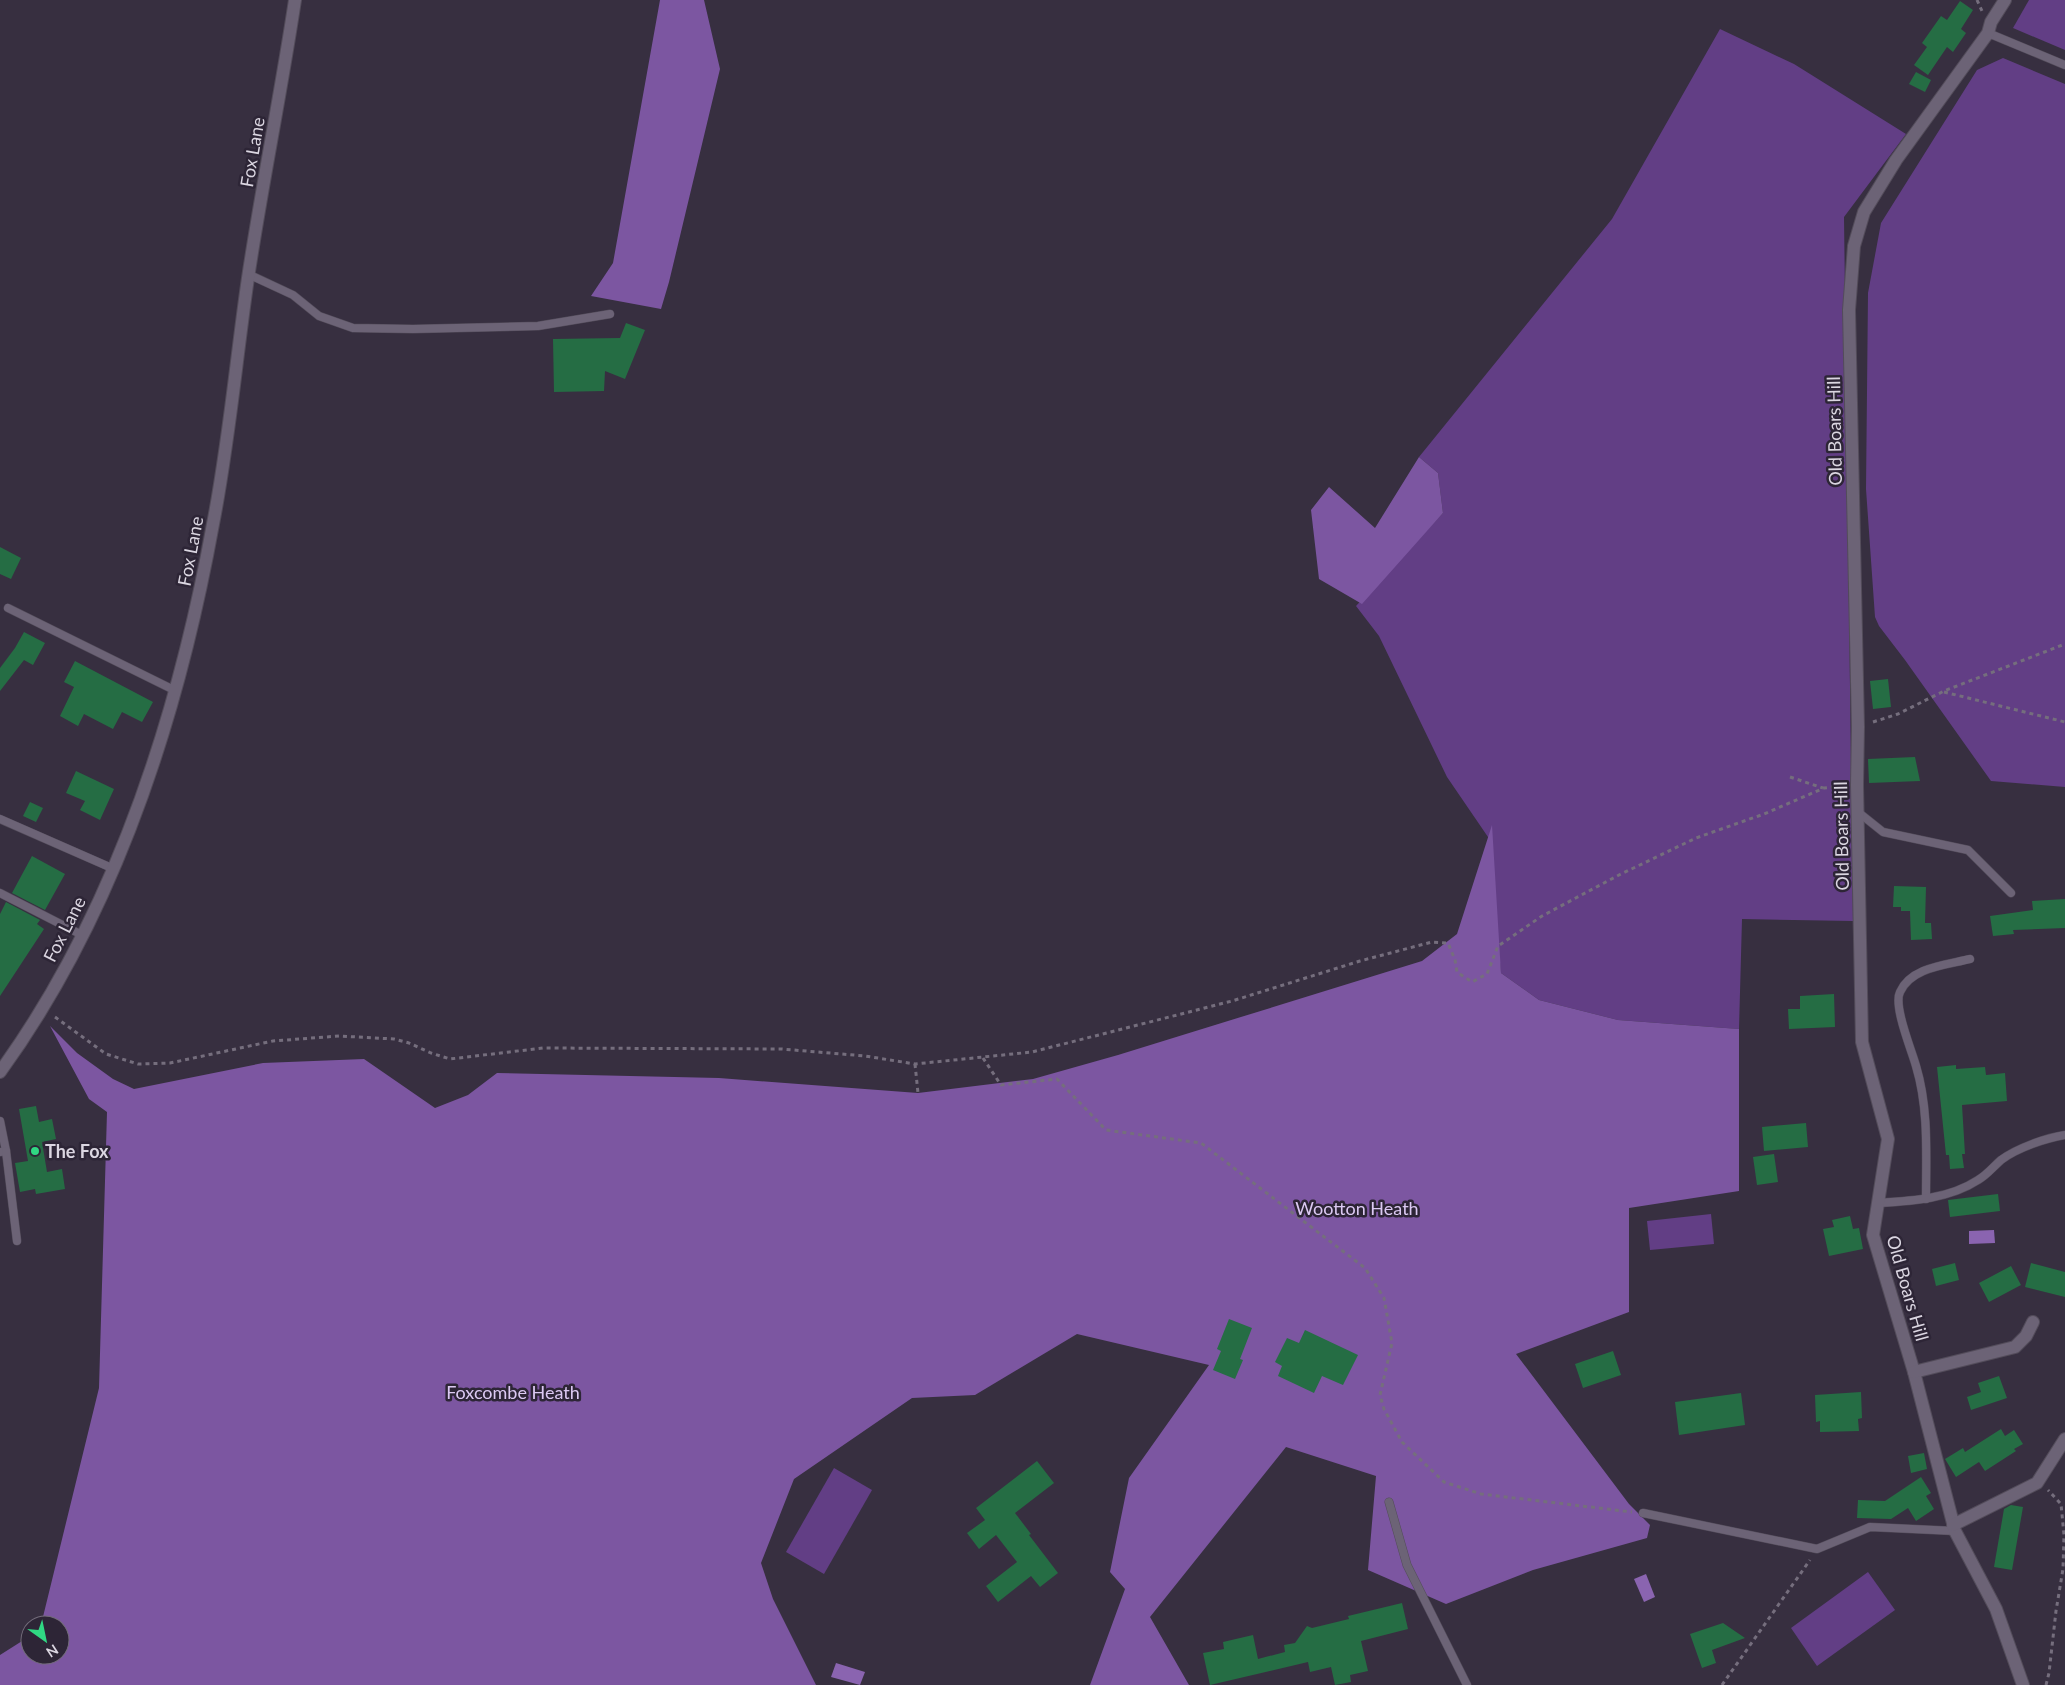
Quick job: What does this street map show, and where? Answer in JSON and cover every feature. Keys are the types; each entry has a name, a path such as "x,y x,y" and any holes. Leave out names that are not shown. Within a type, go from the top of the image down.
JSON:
{"street":[{"name":"Fox Lane","path":"0,1072 42,1009 82,935 114,869 143,793 176,691 214,524 227,440 248,274 295,0"},
{"name":"Old Boars Hill","path":"2005,0 1988,33 1892,167 1864,212 1854,246 1848,310 1858,727 1857,785 1862,1042 1888,1139 1874,1235 1914,1372 1954,1528 1996,1609 2023,1685"},
{"path":"1914,1372 2015,1347 2026,1336 2033,1322"},
{"path":"1954,1528 2037,1483 2065,1438"}],"lane":[{"path":"1988,33 2065,65"},
{"path":"248,274 293,294 320,316 353,328 413,329 538,326 610,314"},
{"path":"8,608 176,691"},
{"path":"1858,812 1884,832 1968,850 2011,893"},
{"path":"0,819 114,869"},
{"path":"0,893 82,935"},
{"path":"1926,1199 1925,1114 1920,1080 1899,1009 1899,994 1907,981 1920,972 1970,959"},
{"path":"0,1121 17,1241"},
{"path":"1878,1202 1926,1199 1977,1181 2014,1152 2050,1138 2065,1135"},
{"path":"1388,1502 1407,1565 1467,1685"},
{"path":"1643,1514 1816,1549 1870,1527 1954,1528"}],"path":[{"path":"1858,727 1898,714 1944,691 2065,644"},
{"path":"1944,691 2065,722"},
{"path":"1790,778 1824,788"},
{"path":"42,1009 106,1054 138,1064 170,1063 273,1041 339,1036 394,1039 450,1059 543,1048 782,1048 865,1056 915,1064 1032,1052 1107,1035 1232,1001 1360,961 1432,942 1448,944 1455,960 1457,972 1472,982 1487,974 1498,946 1542,916 1619,875 1696,838 1764,814 1824,788 1857,785"},
{"path":"983,1058 1001,1085 1057,1079 1106,1130 1201,1143 1365,1268 1384,1298 1392,1343 1380,1395 1384,1410 1402,1442 1444,1482 1481,1494 1600,1507 1643,1514"},
{"path":"915,1064 918,1093"},
{"path":"2037,1483 2049,1491 2061,1504 2064,1535 2063,1569 2046,1685"},
{"path":"1722,1685 1805,1568 1816,1549"}],"shaded area":[{"path":"2029,0 2065,0 2065,50 2013,28"},
{"path":"1720,29 1794,64 1906,134 1844,217 1853,921 1742,919 1739,1029 1618,1020 1539,1000 1501,973 1488,837 1447,777 1379,636 1356,606 1443,513 1438,473 1419,457 1612,219"},
{"path":"2003,58 2065,84 2065,787 1991,781 1879,626 1875,617 1866,489 1868,293 1881,223 1977,70"},
{"path":"1711,1214 1714,1244 1650,1250 1647,1221"},
{"path":"1994,1230 1995,1243 1969,1244 1969,1231"},
{"path":"834,1468 872,1490 824,1574 786,1552"},
{"path":"1868,1572 1895,1610 1817,1666 1791,1628"},
{"path":"1646,1574 1655,1597 1644,1602 1634,1579"},
{"path":"836,1663 865,1672 860,1685 831,1677"}],"green space":[{"path":"660,0 704,0 720,69 661,309 591,296 613,263"},
{"path":"1419,457 1438,473 1443,513 1362,604 1319,579 1311,510 1329,487 1375,528"},
{"path":"1492,825 1501,973 1539,1000 1618,1020 1739,1029 1739,1191 1629,1208 1629,1312 1516,1354 1629,1504 1650,1525 1647,1538 1533,1570 1446,1604 1368,1570 1376,1476 1286,1447 1150,1617 1189,1685 1090,1685 1125,1589 1110,1572 1129,1478 1209,1365 1077,1334 975,1395 912,1398 794,1479 761,1563 773,1599 816,1685 0,1685 0,1655 20,1642 20,1665 70,1665 70,1615 43,1615 99,1388 107,1112 89,1099 50,1026 77,1053 113,1079 134,1089 263,1063 364,1059 435,1108 468,1095 497,1073 719,1078 918,1093 1033,1079 1118,1055 1422,961 1457,934"}],"building":[{"path":"1960,1 1973,10 1961,29 1966,33 1953,52 1947,47 1928,75 1914,65 1927,47 1922,43 1941,16 1947,20"},
{"path":"1916,72 1931,80 1925,92 1909,84"},
{"path":"626,323 645,330 625,379 605,371 604,391 554,392 553,339 620,338"},
{"path":"0,547 21,558 11,579 0,574"},
{"path":"24,632 45,643 33,665 24,660 0,691 0,668"},
{"path":"75,661 153,702 142,722 122,712 113,729 84,714 78,726 60,716 74,687 64,682"},
{"path":"1888,679 1891,707 1873,709 1870,681"},
{"path":"1915,757 1920,781 1869,783 1868,759"},
{"path":"76,771 114,789 100,820 80,810 85,801 66,793"},
{"path":"30,802 43,808 36,822 23,816"},
{"path":"32,856 65,874 45,910 12,893"},
{"path":"1894,886 1926,887 1925,923 1931,923 1932,939 1911,940 1910,911 1901,911 1901,907 1893,907"},
{"path":"2065,899 2065,928 2013,930 2014,934 1993,936 1990,916 2033,910 2032,901"},
{"path":"6,902 40,920 37,924 44,929 0,996 0,914"},
{"path":"1834,994 1835,1027 1789,1029 1788,1009 1800,1009 1800,996"},
{"path":"1956,1065 1956,1069 1985,1067 1986,1075 2005,1073 2007,1101 1962,1105 1965,1154 1962,1154 1964,1168 1950,1169 1949,1155 1946,1155 1937,1067"},
{"name":"The Fox","path":"36,1106 39,1122 52,1119 56,1139 42,1142 47,1172 62,1169 65,1189 36,1194 35,1189 20,1192 15,1163 28,1161 19,1109"},
{"path":"1806,1123 1808,1147 1764,1151 1762,1127"},
{"path":"1774,1154 1778,1182 1757,1185 1753,1157"},
{"path":"1998,1194 2000,1211 1950,1217 1948,1200"},
{"path":"1850,1216 1853,1229 1859,1228 1863,1249 1829,1256 1823,1229 1834,1227 1832,1220"},
{"path":"1955,1263 1959,1280 1936,1286 1932,1269"},
{"path":"2031,1263 2065,1272 2065,1297 2025,1287"},
{"path":"2011,1266 2021,1285 1989,1302 1979,1283"},
{"path":"1229,1319 1252,1328 1240,1359 1243,1360 1235,1379 1213,1370 1221,1351 1217,1349"},
{"path":"1305,1330 1358,1355 1343,1385 1322,1376 1314,1393 1278,1376 1282,1366 1275,1362 1287,1338 1299,1343"},
{"path":"1613,1351 1621,1375 1583,1388 1575,1364"},
{"path":"1999,1376 2007,1398 1971,1410 1967,1397 1981,1392 1978,1383"},
{"path":"1861,1392 1862,1418 1858,1419 1859,1431 1820,1432 1820,1421 1816,1422 1815,1395"},
{"path":"1741,1393 1745,1425 1679,1435 1675,1402"},
{"path":"2001,1429 2005,1436 2014,1430 2023,1444 2014,1449 2016,1451 1985,1471 1979,1462 1956,1477 1945,1459 1963,1448 1965,1452"},
{"path":"1924,1453 1927,1469 1911,1473 1908,1456"},
{"path":"1037,1461 1054,1483 1015,1513 1058,1573 1040,1587 1031,1576 998,1602 986,1586 1017,1562 996,1535 979,1549 967,1533 985,1520 976,1508"},
{"path":"1921,1477 1931,1493 1926,1496 1934,1509 1916,1521 1908,1508 1891,1519 1857,1518 1858,1500 1885,1501"},
{"path":"2011,1505 2023,1507 2012,1570 1994,1567 2004,1509"},
{"path":"1402,1603 1408,1629 1361,1641 1368,1671 1350,1675 1351,1682 1335,1685 1331,1667 1310,1672 1308,1662 1210,1685 1203,1653 1224,1649 1223,1642 1253,1635 1258,1659 1285,1652 1284,1645 1295,1643 1307,1626 1312,1628 1349,1619 1348,1616"},
{"path":"1723,1623 1745,1638 1712,1650 1716,1663 1702,1668 1690,1634"}],"place":[{"name":"The Fox","path":"35,1151"}],"park label":[{"name":"Wootton Heath","path":"1357,1208"},
{"name":"Foxcombe Heath","path":"513,1392"}]}
